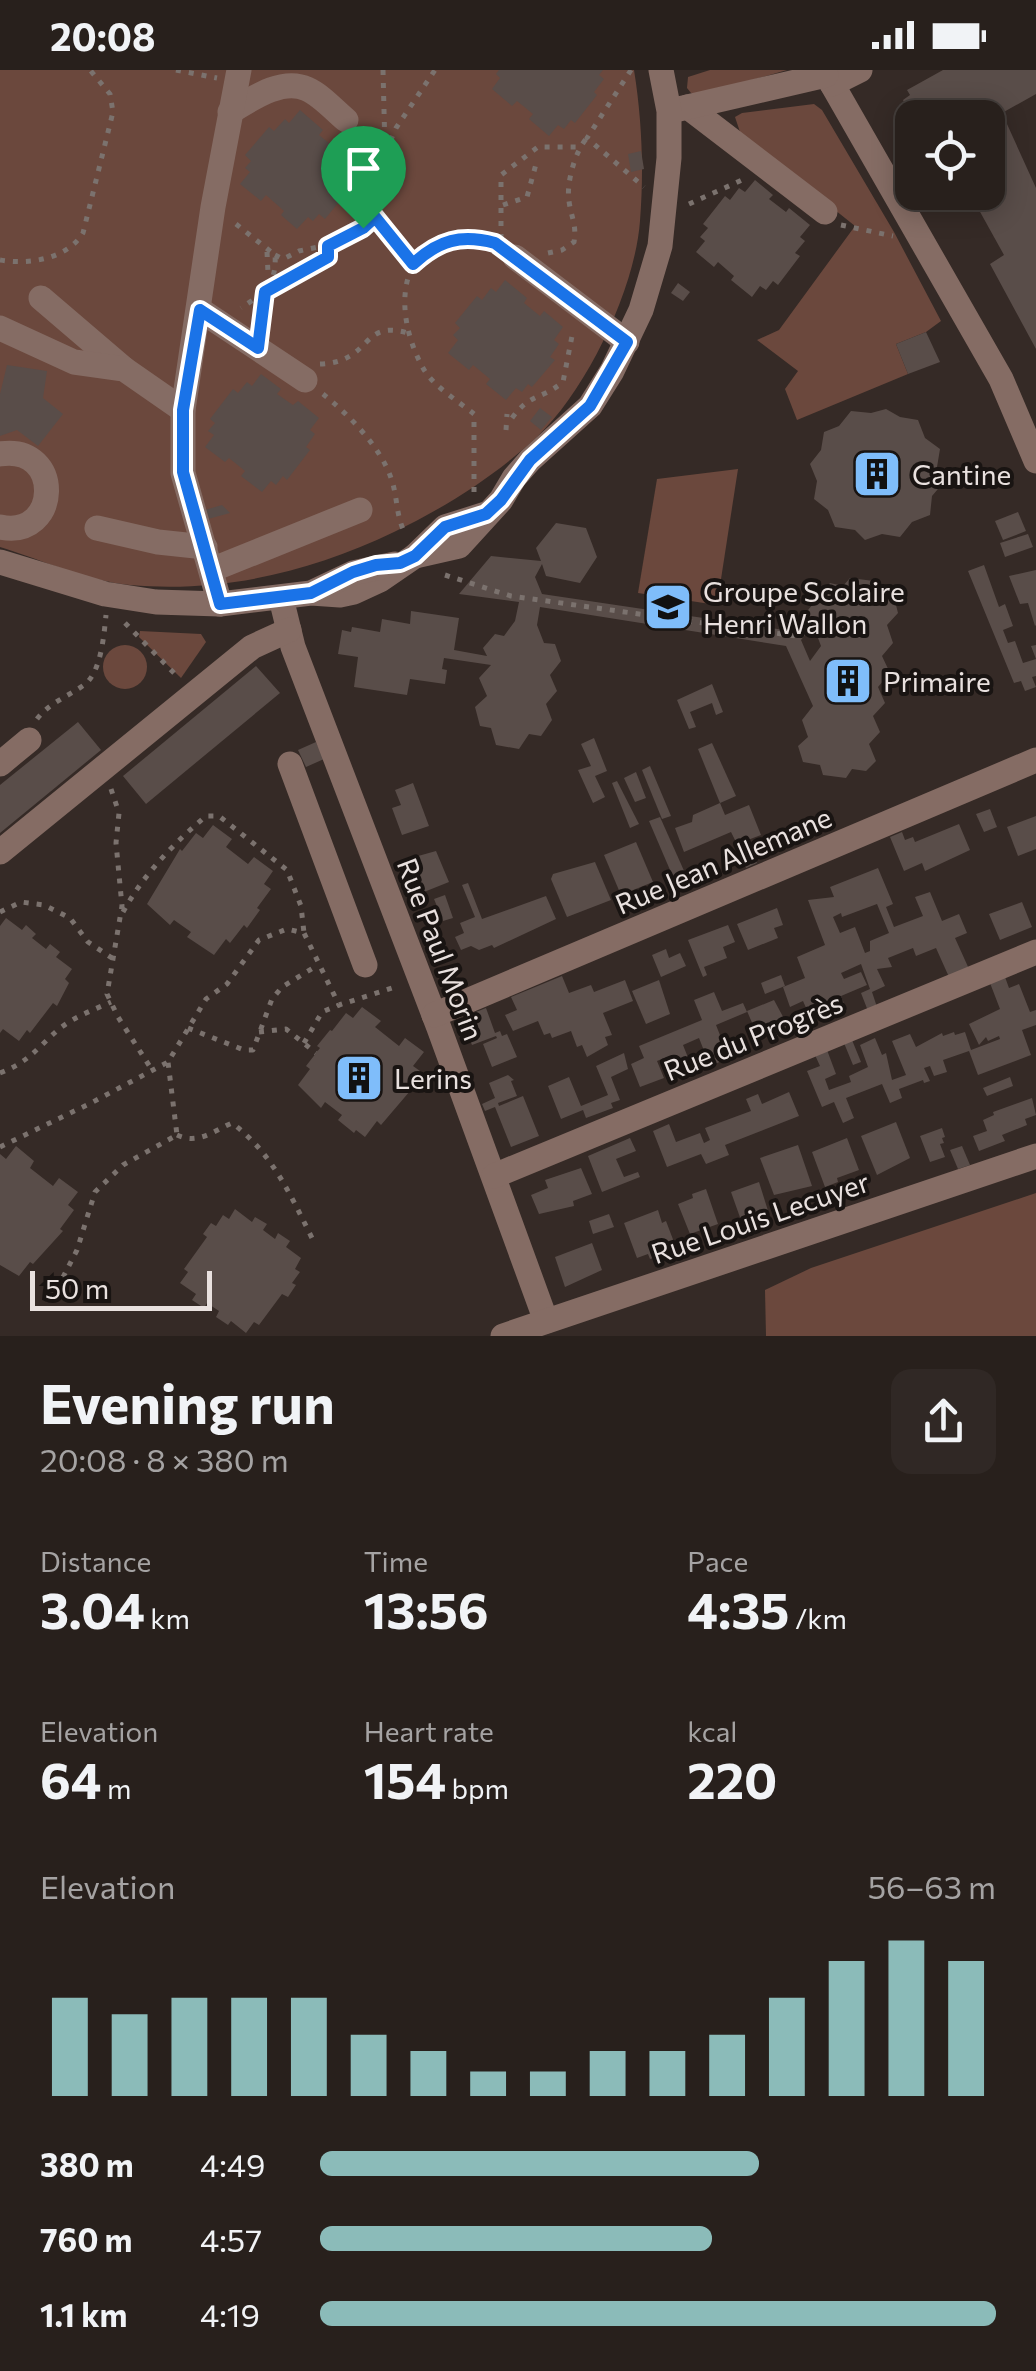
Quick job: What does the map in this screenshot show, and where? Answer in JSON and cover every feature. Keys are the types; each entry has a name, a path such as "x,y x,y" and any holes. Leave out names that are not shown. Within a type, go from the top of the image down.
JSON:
{"street":[{"path":"0,562 106,594 156,602 230,604 311,593 340,595 361,590 407,552 487,503 525,490 543,472 577,418 594,400 627,342 652,279 672,206 678,109 663,70"},
{"path":"678,109 860,70"},
{"path":"238,76 183,410 183,472 208,559 252,647"},
{"path":"827,76 1031,428 1036,461"},
{"path":"230,112 262,93 296,86 308,89 346,120"},
{"path":"678,109 826,212"},
{"path":"515,257 627,342"},
{"path":"41,298 124,369 183,410"},
{"path":"200,310 305,380"},
{"path":"0,328 74,362 124,369"},
{"path":"0,454 30,459 39,467 48,490 40,514 31,522 20,528 0,528"},
{"path":"97,528 208,559 360,510"},
{"name":"Rue Paul Morin","path":"280,598 546,1321"},
{"path":"0,852 252,647 289,630"},
{"path":"0,764 31,733"},
{"name":"Rue Jean Allemane","path":"434,1016 1036,760"},
{"path":"290,764 365,965"},
{"path":"345,906 388,892"},
{"name":"Rue du Progrès","path":"494,1176 1036,952"},
{"name":"Rue Louis Lecuyer","path":"503,1336 1036,1156"}],"path":[{"path":"0,260 46,258 75,246 83,232 113,112 110,94 90,70"},
{"path":"176,70 238,76"},
{"path":"383,70 386,174 370,210 413,264"},
{"path":"385,153 396,128 434,70"},
{"path":"545,280 540,256 574,242 577,226 568,200 578,148 631,70"},
{"path":"587,138 672,206 706,198 768,168"},
{"path":"487,503 474,414 424,371 408,333 402,301 404,283 413,264 438,244 476,238 500,247 501,175 538,147 578,148"},
{"path":"503,205 527,196 536,164"},
{"path":"214,208 283,258 328,246 363,228 375,217"},
{"path":"826,212 843,227 899,237"},
{"path":"265,292 328,257 328,246"},
{"path":"267,252 268,274"},
{"path":"258,348 265,292 276,271 275,255"},
{"path":"506,430 510,416 526,398 551,392 563,382 574,323 587,314"},
{"path":"408,333 390,328 376,331 355,356 342,362 316,364 305,380 336,404 381,460 392,480 407,552 511,596 796,636"},
{"path":"31,733 44,710 88,682 105,629 107,607 193,693"},
{"path":"104,769 119,813 116,844 122,906 107,994 152,1070"},
{"path":"118,924 136,891 173,847 206,816 220,816 287,870 301,906 304,933 339,1005"},
{"path":"0,912 21,902 44,904 70,918 88,942 112,958"},
{"path":"0,1147 168,1062 206,999 227,984 258,940 288,928 304,933"},
{"path":"188,1028 253,1050 272,999 282,986 319,964"},
{"path":"304,1043 322,1012 420,979"},
{"path":"0,1073 22,1065 78,1016 111,1002"},
{"path":"259,1032 286,1029 316,1053"},
{"path":"168,1062 177,1134"},
{"path":"177,1134 188,1140 204,1137 232,1123 244,1132 267,1154 312,1238"},
{"path":"57,1289 78,1250 95,1192 123,1165 177,1134"}],"shaded area":[{"path":"0,70 634,70 642,183 640,221 629,277 606,336 556,416 505,464 413,522 330,558 232,582 165,587 130,585 65,569 0,547"},
{"path":"710,70 787,70 700,95 691,93 687,88 688,77"},
{"path":"814,104 822,110 894,232 941,321 896,344 908,374 797,420 785,389 798,371 757,340 779,330 855,226 741,135 735,117"},
{"path":"738,469 717,605 638,593 657,479"},
{"path":"140,631 201,634 206,642 181,678 139,637"},
{"path":"125,645 141,651 147,667 141,683 125,689 109,683 103,667 109,651"},
{"path":"1036,1193 1036,1336 766,1336 765,1290 811,1268"}],"building":[{"path":"499,70 603,70 599,75 604,79 575,123 571,120 564,129 558,125 549,136 529,119 533,114 517,101 512,106 492,89 500,78 496,74"},
{"path":"943,70 1036,70 1036,94 1005,111 1005,100 903,100 910,95 907,90"},
{"path":"300,110 323,130 319,135 334,147 338,142 358,159 347,171 352,175 343,187 348,191 325,219 319,214 313,221 308,217 297,229 266,195 261,201 240,184 250,172 245,168 251,161 245,155 269,127 274,131 285,119 289,123"},
{"path":"1005,120 1036,188 1036,349 990,264 1004,255 979,210 1005,210"},
{"path":"641,151 644,169 631,172 628,154"},
{"path":"755,180 773,195 769,199 786,212 789,208 810,225 800,237 805,241 795,253 800,256 778,285 773,281 766,290 760,286 752,297 731,280 734,276 718,262 714,267 696,252 705,241 700,237 708,228 703,224 725,196 730,200 739,188 745,192"},
{"path":"505,280 527,298 524,303 540,316 544,311 563,327 554,340 559,344 550,357 555,360 532,387 528,384 522,392 516,388 506,400 486,384 490,379 473,365 469,370 448,353 458,340 453,335 460,328 455,323 477,296 482,300 491,288 496,292"},
{"path":"678,283 690,292 683,301 671,293"},
{"path":"926,332 940,362 908,374 896,344"},
{"path":"7,365 47,371 43,398 63,414 38,446 17,430 0,436 0,394"},
{"path":"261,374 281,389 277,394 293,405 298,401 319,418 310,430 315,434 306,447 310,450 287,480 283,476 276,485 271,481 262,492 241,476 245,471 229,458 225,462 205,447 214,435 208,431 215,423 210,419 233,389 238,393 247,382 252,386"},
{"path":"540,408 552,417 541,430 530,421"},
{"name":"Cantine","path":"886,409 900,417 918,420 925,438 940,449 937,467 943,483 932,496 930,515 912,522 900,537 882,534 865,540 855,530 835,527 828,510 814,499 817,481 810,464 821,450 824,432 839,426 851,411 871,413"},
{"path":"222,505 230,513 208,519 205,510"},
{"path":"1018,512 1026,531 1003,540 995,521"},
{"path":"556,523 586,528 597,557 580,583 546,576 542,564 535,577 542,594 791,631 830,583 843,586 850,578 874,581 877,592 893,593 898,613 887,625 893,643 882,656 890,673 878,687 885,703 873,716 880,732 869,744 876,761 866,771 852,769 846,778 823,775 820,765 803,762 798,746 808,737 802,720 813,706 786,646 540,607 537,625 544,643 555,644 561,661 550,675 557,691 546,704 552,720 541,736 529,734 519,749 496,745 491,728 480,726 475,707 487,696 479,678 491,665 444,658 445,684 410,679 407,695 354,687 358,657 338,654 342,630 351,632 352,627 380,632 382,619 410,624 411,611 459,618 454,650 487,656 483,648 495,634 504,636 515,621 519,602 459,594 491,556 541,561 536,548","holes":["824,613 826,616 815,630 821,646 810,661 801,640"]},
{"path":"1028,534 1033,547 1005,557 1000,543"},
{"path":"984,565 999,607 1005,604 1013,626 1003,630 1008,643 1015,641 1023,663 1036,659 1036,676 1032,677 1036,687 1025,691 1021,681 1014,683 968,571"},
{"path":"1036,570 1035,626 1028,603 1020,604 1009,576"},
{"path":"256,666 280,693 146,804 123,776"},
{"path":"712,684 723,712 716,715 712,703 690,712 696,727 689,729 677,700"},
{"path":"78,722 101,750 0,833 0,785"},
{"path":"594,738 607,771 595,776 605,797 593,803 578,770 591,766 581,744"},
{"path":"316,742 324,759 306,767 298,750"},
{"path":"712,743 736,796 720,803 698,749"},
{"path":"650,766 671,816 662,819 642,770"},
{"path":"636,772 646,798 635,802 624,778"},
{"path":"617,781 639,824 630,828 612,783"},
{"path":"413,783 429,826 402,835 392,808 401,805 395,790"},
{"path":"720,803 725,815 749,805 761,835 737,844 731,832 684,852 675,828 692,822 693,815"},
{"path":"990,809 997,827 984,832 976,814"},
{"path":"1036,816 1036,849 1018,856 1007,827"},
{"path":"660,817 685,873 673,877 649,821"},
{"path":"959,824 970,850 925,871 922,863 904,871 890,837 902,832 905,840 913,837 915,842"},
{"path":"213,825 232,839 226,847 248,864 254,857 273,871 264,884 271,889 257,908 260,910 247,928 244,925 230,943 226,939 214,955 187,937 191,932 174,920 170,925 147,904 180,849 196,833 203,838"},
{"path":"636,842 653,882 621,895 604,855"},
{"path":"749,843 757,863 746,868 738,848"},
{"path":"436,851 449,882 424,892 417,885 419,880 411,858"},
{"path":"595,862 611,900 567,917 551,879 553,874"},
{"path":"878,868 893,904 886,907 894,927 923,916 915,897 930,892 942,921 959,914 967,933 955,938 969,969 949,977 936,948 916,956 913,948 888,958 892,967 877,969 885,986 872,992 877,1007 868,1011 861,993 870,989 861,964 841,973 844,979 861,972 867,985 841,996 847,1011 841,1013 836,998 807,1010 803,1001 790,1007 783,987 805,978 797,957 825,945 808,900 834,897 830,887","holes":["877,904 889,933 870,941 870,951 865,953 855,927 840,933 833,917"]},
{"path":"468,883 482,919 546,896 556,919 494,948 492,945 479,950 471,946 461,950 455,937 464,933 460,923 475,917 462,885"},
{"path":"445,895 453,918 443,921 434,899"},
{"path":"1022,902 1032,927 1000,940 989,914"},
{"path":"777,908 783,925 774,928 778,938 748,950 737,924"},
{"path":"6,918 22,930 26,925 36,934 32,938 46,949 50,944 60,952 56,957 72,969 57,1006 53,1003 19,1041 3,1029 0,1033 0,926"},
{"path":"728,925 735,942 723,947 727,958 704,967 707,975 703,977 688,940"},
{"path":"666,949 669,958 680,953 686,966 661,977 652,955"},
{"path":"781,975 785,986 765,994 761,983"},
{"path":"562,976 569,993 591,985 594,992 625,980 633,1001 603,1013 612,1035 605,1037 608,1045 587,1057 582,1045 577,1047 571,1031 552,1038 550,1033 544,1035 538,1021 513,1031 505,1015 517,1010 511,997"},
{"path":"1005,977 1009,988 1019,984 1030,1012 1036,1010 1036,1025 1022,1030 1031,1055 978,1075 969,1051 943,1060 947,1072 934,1076 930,1066 924,1068 930,1081 899,1089 902,1098 890,1103 882,1084 846,1098 854,1118 843,1123 834,1102 822,1107 807,1071 820,1066 815,1055 827,1050 836,1074 825,1079 829,1090 851,1082 849,1076 868,1067 860,1045 875,1038 882,1055 886,1053 892,1080 906,1075 892,1041 910,1034 916,1047 942,1033 943,1036 965,1032 971,1050 1000,1039 999,1036 988,1041 986,1037 979,1045 969,1024 1000,1009 990,983"},
{"path":"659,980 670,1014 646,1024 632,991"},
{"path":"714,992 722,1011 743,1003 747,1012 716,1025 729,1058 710,1066 699,1038 683,1045 689,1060 671,1066 667,1057 657,1061 664,1078 640,1087 631,1064 644,1058 639,1046 702,1020 694,1000"},
{"path":"774,1000 788,1026 778,1030 780,1035 759,1039 747,1011"},
{"name":"Lerins","path":"362,1007 381,1021 375,1027 399,1046 405,1038 424,1052 413,1066 420,1071 407,1089 410,1091 381,1125 377,1121 365,1137 338,1120 342,1115 325,1102 321,1108 298,1085 310,1069 306,1066 320,1048 317,1046 330,1030 346,1013 353,1018"},
{"path":"486,1008 495,1033 507,1034 517,1057 492,1067 483,1044 496,1036 472,1045 461,1018"},
{"path":"852,1040 861,1062 853,1065 844,1043"},
{"path":"624,1053 628,1069 611,1077 620,1100 611,1103 613,1108 586,1118 583,1110 561,1119 548,1086 569,1077 581,1106 608,1095 596,1066"},
{"path":"508,1075 514,1080 511,1081 517,1096 498,1103 499,1106 523,1096 539,1136 511,1147 495,1107 485,1111 482,1104 495,1098 489,1083"},
{"path":"1010,1077 1013,1086 987,1096 983,1088"},
{"path":"789,1092 799,1116 725,1145 729,1155 706,1164 701,1154 667,1167 653,1131 669,1124 676,1142 700,1133 704,1143 710,1140 705,1128 751,1111 746,1099 758,1094 762,1104"},
{"path":"1032,1098 1036,1115 1025,1119 1027,1125 1002,1135 1005,1141 979,1151 973,1136 987,1131 983,1120 993,1112"},
{"path":"896,1122 910,1158 877,1175 861,1136"},
{"path":"942,1128 945,1137 940,1144 945,1157 930,1162 920,1136"},
{"path":"630,1138 636,1151 616,1159 624,1177 638,1172 640,1177 602,1192 588,1156"},
{"path":"847,1138 859,1170 825,1187 812,1152"},
{"path":"798,1145 812,1186 774,1195 760,1158"},
{"path":"16,1146 34,1161 30,1168 53,1186 59,1178 78,1192 68,1205 74,1210 60,1229 63,1231 19,1276 0,1265 0,1154 6,1159"},
{"path":"962,1146 970,1165 958,1169 950,1150"},
{"path":"581,1168 592,1194 573,1201 574,1206 539,1214 531,1195 548,1188 545,1180"},
{"path":"759,1182 769,1214 742,1223 731,1192"},
{"path":"706,1189 718,1224 690,1234 678,1204"},
{"path":"235,1209 252,1222 255,1217 267,1224 263,1230 275,1239 278,1233 290,1241 286,1247 301,1258 295,1269 300,1272 292,1283 296,1285 288,1297 282,1294 259,1325 254,1322 246,1333 231,1321 228,1325 216,1317 219,1311 207,1303 204,1308 192,1300 196,1294 180,1283 211,1223 216,1226 223,1215 229,1219"},
{"path":"658,1210 677,1250 650,1259 648,1254 637,1258 624,1223"},
{"path":"609,1214 614,1227 593,1234 589,1221"},
{"path":"592,1243 602,1270 565,1287 555,1257"}],"place":[{"name":"Cantine","path":"877,474"},
{"name":"Groupe Scolaire Henri Wallon","path":"668,607"},
{"name":"Primaire","path":"848,681"},
{"name":"Lerins","path":"359,1078"}],"route":[{"path":"375,217 413,264 427,251 450,240 476,238 495,243 627,342 590,406 530,460 486,514 445,527 415,556 400,563 353,572 311,593 220,604 183,472 184,396 200,310 258,348 265,292 328,257 328,246 363,228 375,217"}]}
